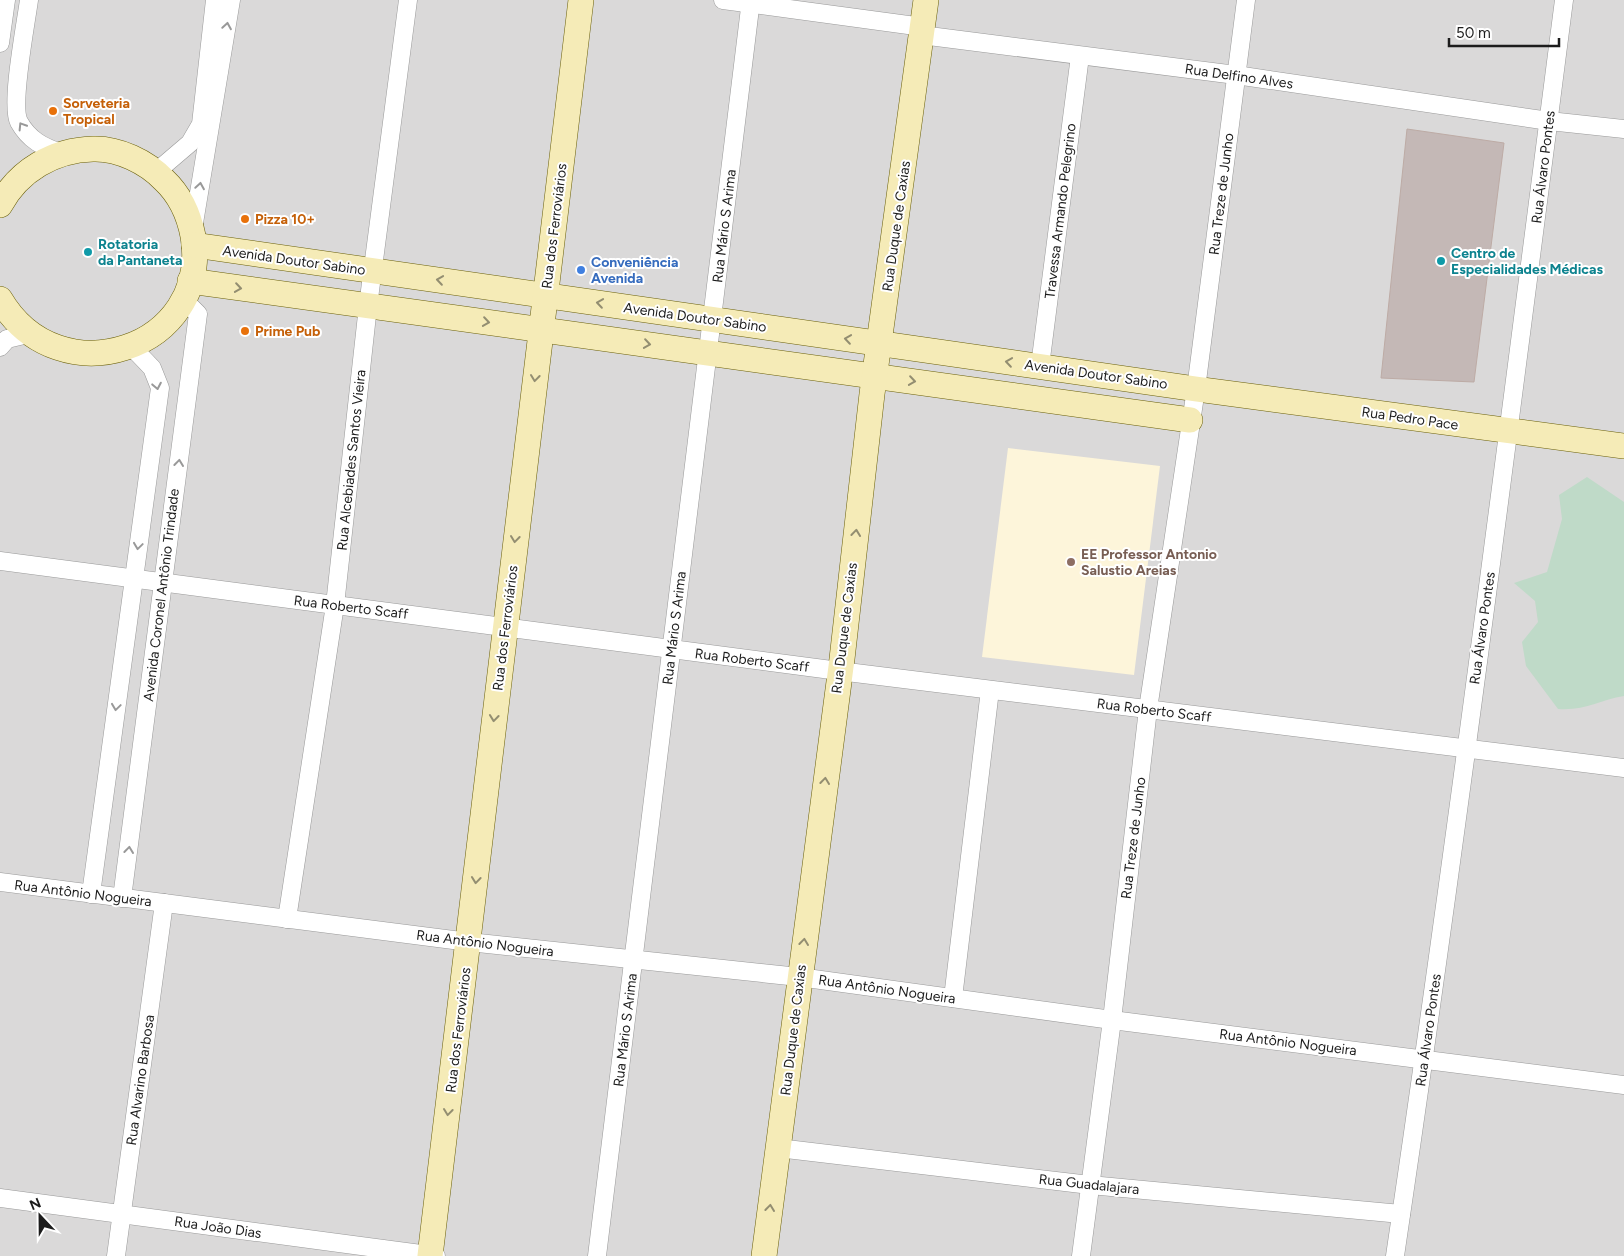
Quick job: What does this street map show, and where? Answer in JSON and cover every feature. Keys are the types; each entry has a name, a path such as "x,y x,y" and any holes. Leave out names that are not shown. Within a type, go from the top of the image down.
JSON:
{"street":[{"path":"0,43 6,0"},
{"path":"29,0 16,97 18,120 39,145 61,153"},
{"path":"156,172 190,144 201,124 215,0"},
{"path":"0,300 9,315 28,334 52,347 78,354 105,354 131,346 152,334 170,318 186,290 231,0"},
{"name":"Rua Alcebiades Santos Vieira","path":"287,919 335,605 368,306 408,0"},
{"name":"Rua dos Ferroviários","path":"432,1256 504,627 581,0"},
{"name":"Rua Delfino Alves","path":"723,0 751,2 1080,56 1236,76 1549,121 1624,129"},
{"name":"Rua Duque de Caxias","path":"764,1256 842,659 875,376 926,32 926,0"},
{"name":"Rua Treze de Junho","path":"1081,1256 1112,1020 1148,709 1196,389 1246,0"},
{"name":"Rua Álvaro Pontes","path":"1395,1256 1424,1060 1509,431 1564,0"},
{"name":"Rua Mário S Arima","path":"597,1256 751,2"},
{"name":"Travessa Armando Pelegrino","path":"1040,366 1080,56"},
{"path":"0,205 7,192 31,168 61,153 94,149 127,155 156,172 172,187 183,205 193,240"},
{"name":"Avenida Doutor Sabino","path":"193,240 374,271 1196,389"},
{"path":"186,290 368,306 1190,420"},
{"name":"Avenida Coronel Antônio Trindade","path":"122,898 198,314 186,290"},
{"path":"0,347 7,339 28,334"},
{"name":"Avenida Coronel Antônio Trindade","path":"91,894 160,388 152,368 131,346"},
{"name":"Rua Pedro Pace","path":"1196,389 1624,446"},
{"name":"Rua Roberto Scaff","path":"0,561 839,671 1624,768"},
{"path":"953,998 990,690"},
{"name":"Rua Antônio Nogueira","path":"0,882 469,942 799,977 1112,1020 1624,1086"},
{"name":"Rua Alvarino Barbosa","path":"116,1256 164,903"},
{"name":"Rua Guadalajara","path":"778,1148 1090,1185 1401,1214"},
{"name":"Rua João Dias","path":"0,1198 432,1256"}],"shaded area":[{"path":"0,0 1624,0 1624,1256 0,1256"},
{"name":"EE Professor Antonio Salustio Areias","path":"1008,448 1160,466 1134,675 982,657"}],"green space":[{"path":"1587,477 1624,502 1624,696 1584,707 1558,709 1526,666 1522,642 1538,622 1535,601 1514,583 1547,572 1562,519 1559,495"}],"building":[{"name":"Centro de Especialidades Médicas","path":"1407,129 1504,143 1474,382 1381,378"}],"place":[{"name":"Sorveteria Tropical","path":"53,111"},
{"name":"Pizza 10+","path":"245,219"},
{"name":"Rotatoria da Pantaneta","path":"88,252"},
{"name":"Centro de Especialidades Médicas","path":"1441,261"},
{"name":"Conveniência Avenida","path":"581,270"},
{"name":"Prime Pub","path":"245,331"},
{"name":"EE Professor Antonio Salustio Areias","path":"1071,562"}]}
